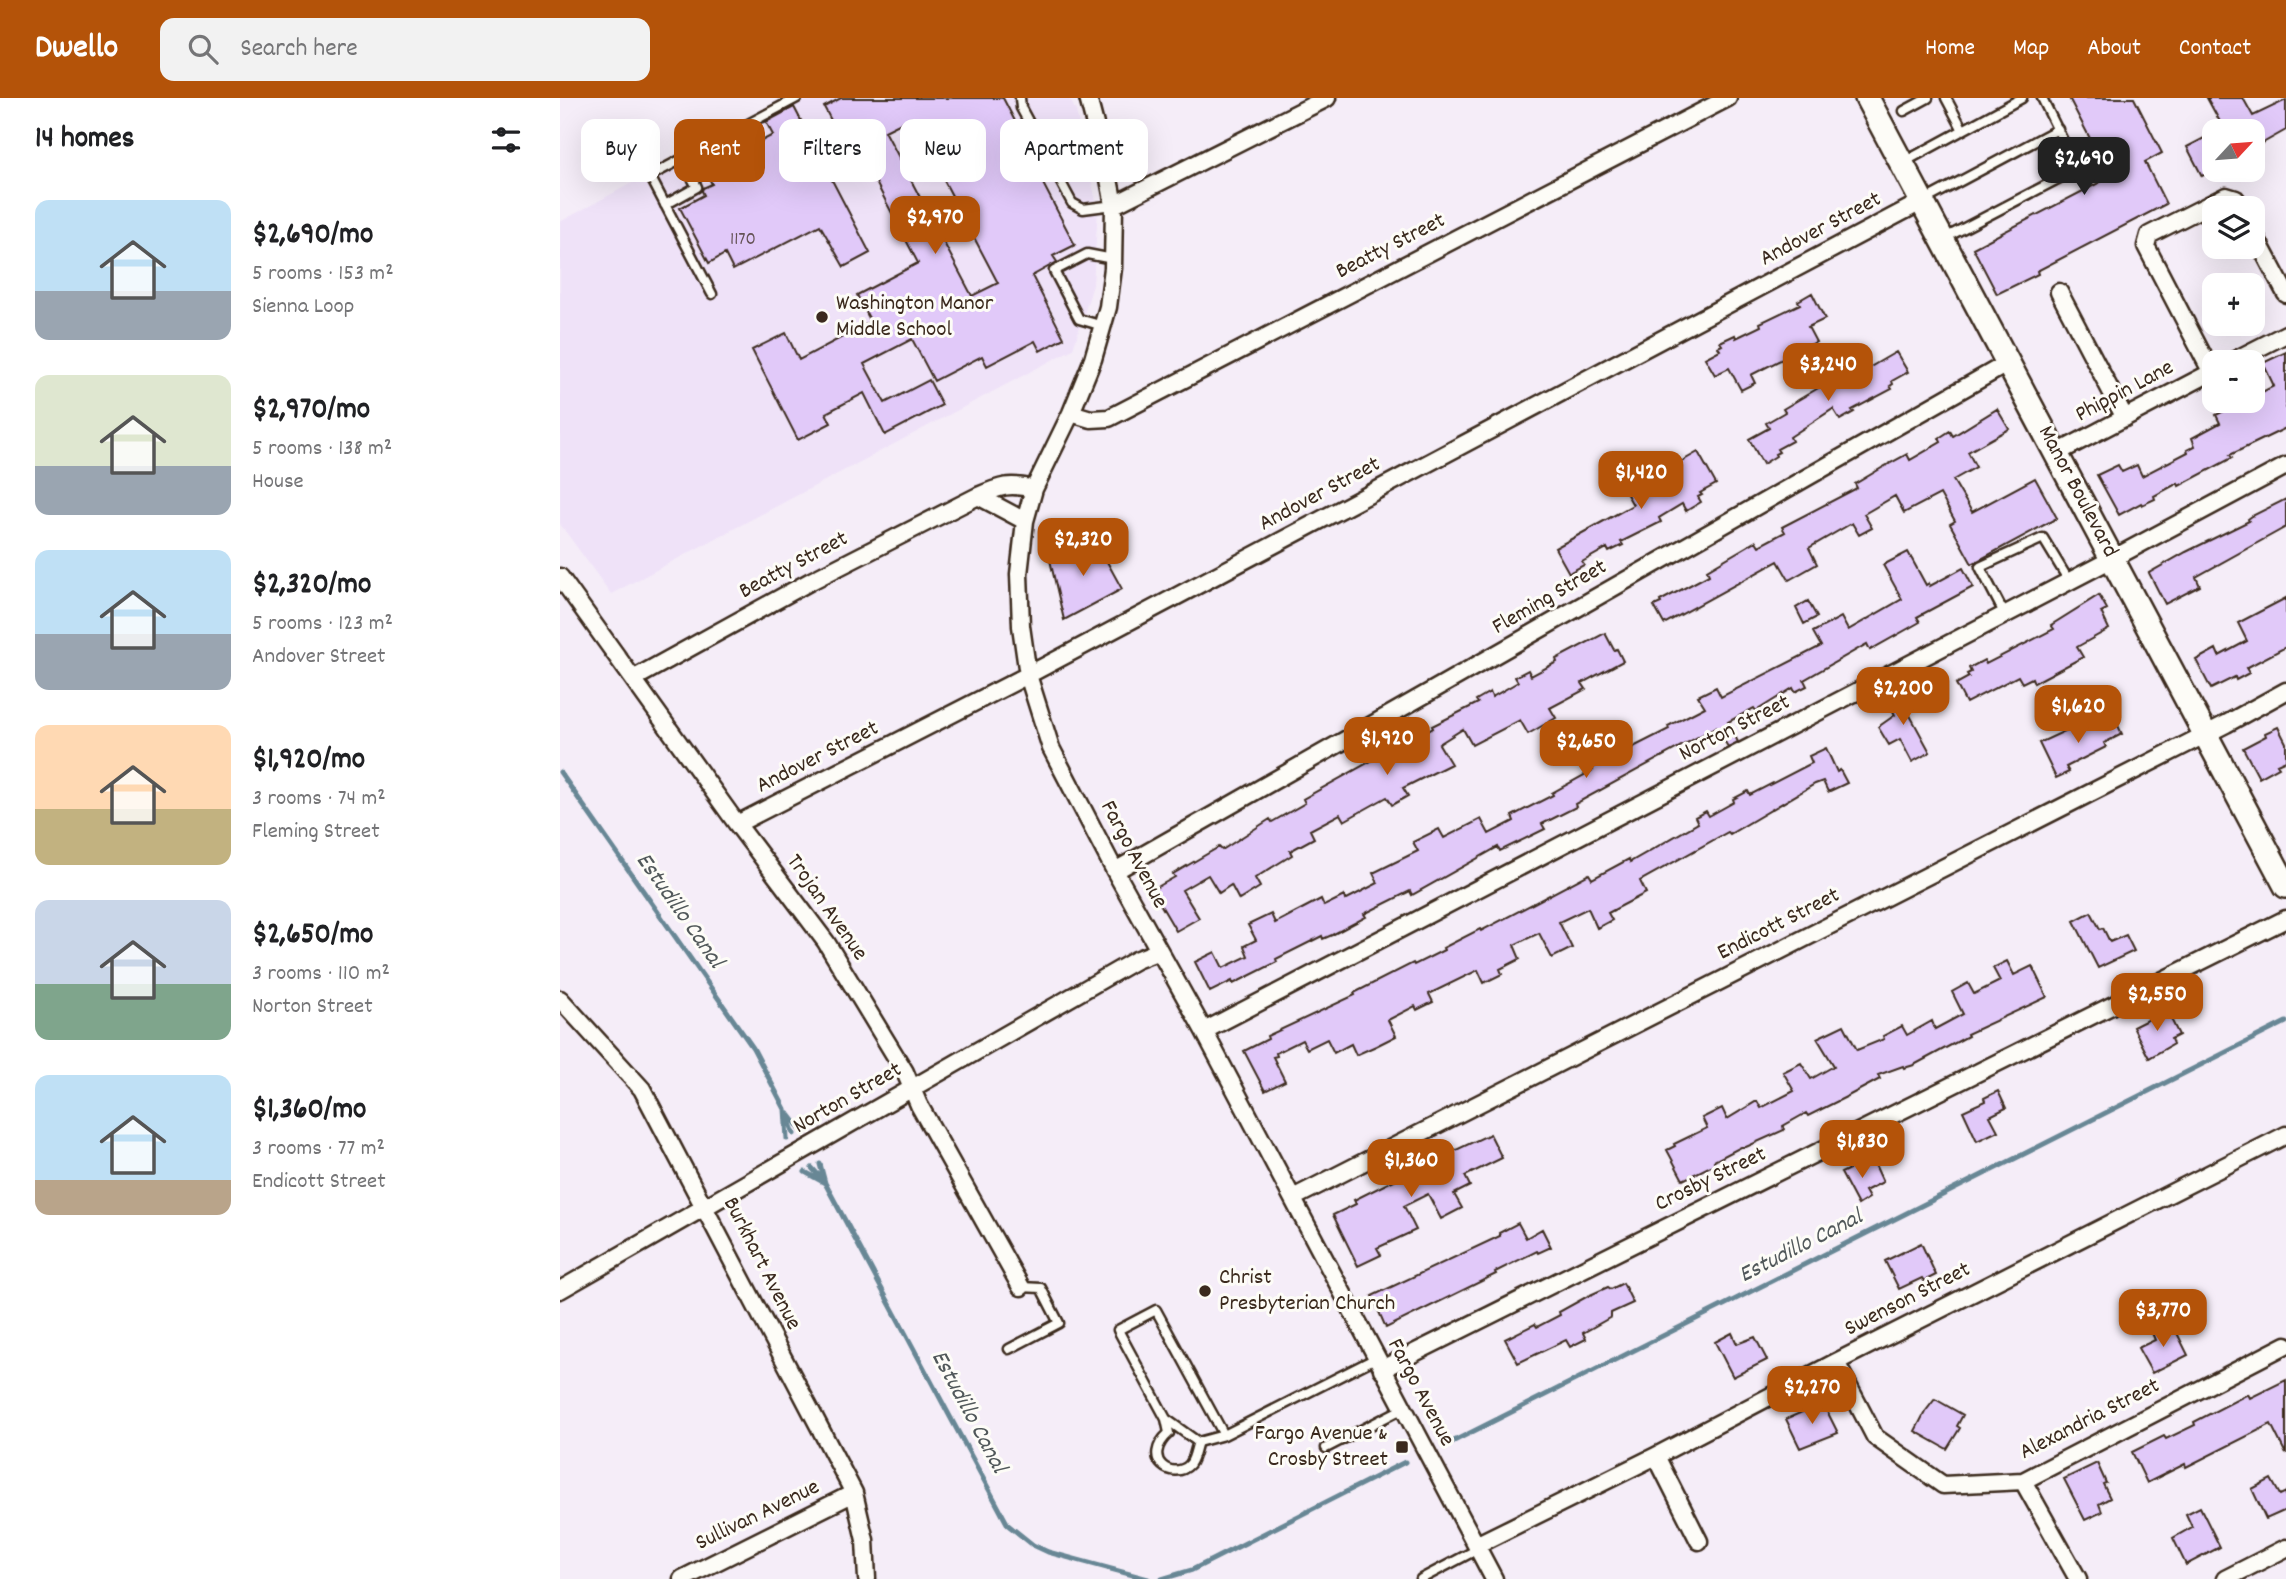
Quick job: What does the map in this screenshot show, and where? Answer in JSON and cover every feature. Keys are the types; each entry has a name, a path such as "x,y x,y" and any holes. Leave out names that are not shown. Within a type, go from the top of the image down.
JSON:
{"street":[{"name":"Fargo Avenue","path":"1088,98 1114,205 1113,259 1108,307 1093,359 1034,488 1025,521 1019,574 1021,626 1028,676 1051,748 1494,1579"},
{"path":"1114,205 1327,98"},
{"name":"Beatty Street","path":"1070,413 1091,419 1109,418 1728,98"},
{"name":"Manor Boulevard","path":"1867,98 2286,886"},
{"name":"Andover Street","path":"737,824 1028,676 1922,202"},
{"path":"2202,208 2149,235 2146,246 2202,351"},
{"path":"2265,254 2286,294"},
{"path":"2059,292 2125,418"},
{"path":"2255,350 2286,334"},
{"name":"Fleming Street","path":"1115,871 2008,363"},
{"name":"Phippin Lane","path":"2057,453 2202,378"},
{"name":"Norton Street","path":"1204,1031 2286,466"},
{"name":"Beatty Street","path":"633,679 811,581 978,496 1015,484 1034,488"},
{"path":"978,496 1025,521"},
{"name":"Trojan Avenue","path":"560,577 737,824 826,942 913,1087 919,1105 1021,1287"},
{"name":"Endicott Street","path":"1293,1198 2286,691"},
{"name":"Crosby Street","path":"1379,1364 2286,919"},
{"name":"Norton Street","path":"560,1290 1136,960 1159,951"},
{"name":"Burkhart Avenue","path":"560,999 642,1089 706,1206 854,1493 865,1541 867,1579"},
{"name":"Swenson Street","path":"1477,1547 2286,1135"},
{"name":"Alexandria Street","path":"1836,1362 1875,1437 1943,1485 2023,1481 2286,1345"},
{"path":"1656,1456 1699,1541"},
{"path":"2023,1481 2078,1579"},
{"name":"Sullivan Avenue","path":"682,1579 854,1493"},
{"path":"2225,1579 2286,1548"}],"lane":[{"path":"757,119 797,98"},
{"path":"1020,98 1021,108 1072,203 1083,209 1114,205"},
{"path":"1904,111 1928,98"},
{"path":"1946,98 1963,130"},
{"path":"1901,163 2022,98"},
{"path":"1942,240 2077,169 2042,98"},
{"path":"1922,202 2058,129"},
{"path":"674,163 650,176 712,294"},
{"path":"665,205 698,187 695,182"},
{"path":"1103,326 1079,319 1054,271 1087,254 1113,259"},
{"path":"2005,615 1980,567 2043,538 2069,581"},
{"path":"1009,1349 1059,1323 1041,1288 1021,1287"},
{"path":"1198,1442 1189,1465 1179,1471 1167,1469 1159,1462 1156,1452 1158,1442 1169,1433 1166,1419 1118,1329 1156,1310 1224,1435"},
{"path":"1198,1442 1224,1435 1379,1364"},
{"path":"1326,1448 1402,1409"},
{"path":"1166,1419 1198,1442"},
{"path":"1422,1579 1477,1547"}],"shaded area":[{"name":"Washington Manor Middle School","path":"788,98 1069,98 1078,119 1000,119 1000,182 1092,182 1098,210 1093,285 1073,349 611,594 560,524 560,222 634,182 660,182 660,168 674,160 674,182 765,182 765,119 749,119"}],"building":[{"path":"841,98 1003,98 1014,119 1000,119 1000,182 1042,182 1075,245 1053,256 1057,262 1032,276 1064,338 1040,351 1035,341 987,366 982,356 934,381 912,339 864,364 885,403 929,380 942,405 885,435 864,393 826,413 831,423 798,440 752,350 786,333 799,360 871,322 857,295 918,263 876,182 886,182 886,133 900,159 900,182 912,182 972,296 998,283 945,182 986,182 986,119 900,119 900,124 886,130 886,119 830,119 824,107"},
{"path":"2069,98 2134,98 2162,153 2145,162 2166,204 1997,294 1973,248 2110,177"},
{"path":"2207,98 2243,98 2253,116 2286,100 2286,130 2265,142 2265,119 2218,119"},
{"path":"794,107 800,119 779,119 779,182 833,182 870,253 844,267 820,225 733,270 725,254 709,263 680,208 704,195 703,188 712,184 711,182 765,182 765,139 773,135 766,122"},
{"path":"2202,139 2202,176 2187,147"},
{"path":"1812,293 1825,319 1808,327 1816,342 1751,375 1755,383 1741,390 1729,368 1715,375 1705,358 1720,350 1720,342 1761,326 1760,323 1800,304 1798,301"},
{"path":"1896,352 1908,372 1892,381 1892,389 1852,410 1854,412 1840,420 1833,409 1790,437 1792,441 1777,449 1779,452 1776,456 1763,464 1749,439 1769,428 1766,423 1785,412 1783,409 1820,387 1815,378 1833,368 1841,384"},
{"path":"2286,352 2286,428 2230,455 2232,458 2179,486 2178,483 2154,496 2155,499 2119,515 2097,475 2118,465 2122,472 2137,465 2142,476 2188,452 2187,450 2195,446 2192,438 2220,423 2216,415 2265,413 2265,390 2274,386 2265,362"},
{"path":"1997,409 2009,429 1968,452 1976,467 1953,480 1972,512 2035,478 2057,518 1972,564 1950,524 1955,521 1940,494 1904,513 1895,496 1864,514 1872,528 1859,535 1852,523 1809,548 1817,564 1789,580 1778,561 1664,624 1654,606 1709,575 1707,570 1756,541 1759,546 1785,532 1782,527 1857,488 1855,484 1885,466 1907,454 1910,460 1941,442 1939,438 1950,431 1953,436"},
{"path":"1698,452 1716,484 1700,493 1702,495 1698,497 1701,502 1686,511 1682,504 1659,518 1661,522 1621,542 1623,545 1609,552 1607,548 1569,573 1555,548 1633,505 1625,491"},
{"path":"2286,499 2286,527 2196,577 2200,586 2165,604 2149,573"},
{"path":"1093,536 1122,589 1064,620 1050,560"},
{"path":"1908,552 1926,585 1929,583 1930,586 1963,568 1973,587 1917,617 1920,622 1870,650 1867,644 1804,680 1807,686 1795,692 1793,688 1756,711 1754,708 1728,722 1738,742 1728,747 1716,727 1575,804 1576,807 1542,824 1545,829 1500,851 1498,847 1412,895 1410,891 1364,914 1366,917 1332,935 1323,939 1322,936 1233,984 1232,981 1210,992 1195,962 1215,952 1223,968 1248,956 1244,946 1256,940 1248,925 1271,914 1275,923 1321,899 1324,906 1344,896 1345,900 1378,883 1373,873 1418,851 1413,842 1439,829 1444,838 1481,819 1489,834 1514,821 1512,816 1553,795 1552,793 1593,770 1592,768 1669,729 1668,726 1705,707 1698,696 1716,687 1721,697 1821,646 1813,632 1841,617 1848,630 1902,599 1883,565"},
{"path":"2099,595 2107,609 2101,612 2109,629 2077,647 2083,657 2034,683 2032,678 2022,683 2018,676 1966,703 1956,684 1969,677 1969,668 1984,660 1986,664 2054,629 2051,625"},
{"path":"2286,598 2286,647 2246,668 2249,673 2211,689 2196,660 2216,649 2219,656 2247,641 2238,623"},
{"path":"1808,601 1817,617 1804,624 1796,608"},
{"path":"1605,633 1623,661 1582,683 1586,689 1550,708 1556,718 1528,734 1520,720 1472,745 1463,729 1439,744 1451,764 1403,788 1408,796 1392,805 1387,797 1344,821 1340,814 1310,830 1314,838 1290,851 1292,855 1255,878 1260,887 1239,900 1231,885 1219,893 1208,875 1182,890 1199,918 1176,931 1152,890 1175,877 1173,874 1219,847 1222,850 1270,819 1272,822 1305,803 1303,799 1389,751 1390,754 1433,728 1432,726 1478,703 1476,700 1490,692 1492,697 1518,682 1515,677 1528,670 1531,676 1557,662 1556,659"},
{"path":"1893,684 1930,752 1912,762 1900,739 1889,745 1878,727 1895,715 1883,690"},
{"path":"2113,715 2122,734 2104,743 2106,747 2066,767 2069,772 2056,778 2039,743 2069,729 2072,735"},
{"path":"2278,727 2286,743 2286,760 2259,778 2243,748"},
{"path":"1826,748 1837,772 1840,770 1847,783 1828,792 1823,781 1815,784 1730,834 1728,832 1640,881 1646,893 1608,913 1612,920 1597,928 1588,908 1559,922 1572,948 1552,958 1539,933 1514,945 1520,959 1500,969 1502,974 1484,983 1478,970 1429,994 1433,1002 1417,1010 1415,1006 1388,1020 1396,1036 1376,1046 1356,1055 1351,1044 1334,1053 1327,1039 1307,1049 1302,1040 1276,1053 1277,1056 1273,1057 1285,1081 1265,1091 1244,1051 1268,1039 1267,1036 1355,995 1354,993 1444,950 1443,948 1589,874 1592,879 1629,859 1630,862 1698,823 1695,817 1706,811 1709,816 1748,791 1750,795 1812,763 1809,756"},
{"path":"2091,912 2110,942 2126,935 2134,951 2098,968 2074,921"},
{"path":"2007,961 2014,975 2032,966 2047,997 1967,1034 1968,1036 1914,1065 1878,1075 1880,1079 1808,1116 1806,1113 1783,1126 1784,1130 1741,1147 1683,1180 1667,1150 1707,1128 1702,1118 1722,1108 1727,1119 1757,1101 1761,1108 1794,1091 1783,1072 1801,1063 1811,1079 1834,1066 1817,1038 1844,1025 1857,1050 1884,1039 1883,1036 1902,1026 1907,1035 1932,1021 1935,1029 1963,1014 1952,992 1968,983 1974,994 2000,981 1993,968"},
{"path":"2165,1007 2179,1035 2171,1039 2173,1044 2149,1058 2133,1027 2153,1017 2151,1014"},
{"path":"1998,1091 2006,1108 1990,1116 1998,1131 1977,1141 1963,1111 1985,1101 1984,1098"},
{"path":"1490,1134 1502,1158 1465,1176 1470,1186 1454,1194 1462,1208 1441,1219 1428,1194 1404,1206 1416,1230 1377,1248 1381,1255 1358,1266 1333,1215 1356,1204 1354,1200 1404,1175 1406,1178 1440,1160 1439,1157 1452,1150"},
{"path":"1872,1158 1883,1182 1865,1191 1869,1198 1858,1205 1841,1173"},
{"path":"1518,1223 1526,1238 1542,1229 1551,1247 1538,1253 1537,1251 1386,1328 1372,1296 1500,1236 1499,1233"},
{"path":"1921,1243 1936,1275 1924,1281 1922,1278 1899,1289 1885,1261"},
{"path":"1623,1283 1633,1303 1611,1313 1611,1317 1583,1333 1586,1339 1570,1347 1566,1340 1518,1363 1505,1339 1535,1324 1537,1327 1588,1296"},
{"path":"2172,1323 2188,1355 2152,1373 2138,1348 2155,1340 2152,1333"},
{"path":"1732,1333 1737,1344 1755,1337 1767,1360 1733,1377 1715,1342"},
{"path":"2286,1380 2286,1454 2271,1424 2186,1467 2185,1464 2147,1483 2132,1452 2164,1436 2166,1439 2195,1425 2194,1422 2248,1394 2250,1398"},
{"path":"1935,1399 1963,1415 1957,1426 1960,1428 1947,1449 1915,1431"},
{"path":"1823,1403 1838,1433 1800,1448 1786,1419"},
{"path":"2097,1463 2110,1498 2099,1504 2102,1512 2085,1520 2064,1479"},
{"path":"2271,1479 2280,1495 2286,1492 2286,1510 2266,1519 2252,1489"},
{"path":"2200,1507 2220,1547 2186,1565 2173,1538 2192,1527 2186,1514"}],"waterway":[{"name":"Estudillo Canal","path":"560,772 753,1048 785,1109 787,1139"},
{"name":"Estudillo Canal","path":"1444,1446 2286,1022"},
{"name":"Estudillo Canal","path":"788,1113 801,1130"},
{"name":"Estudillo Canal","path":"787,1115 794,1134"},
{"name":"Estudillo Canal","path":"820,1164 825,1183"},
{"name":"Estudillo Canal","path":"812,1168 823,1180"},
{"name":"Estudillo Canal","path":"805,1172 825,1183 1008,1525 1033,1545 1048,1552 1148,1579"},
{"name":"Estudillo Canal","path":"1162,1579 1192,1570 1405,1462"}],"place":[{"name":"Washington Manor Middle School","path":"822,317"},
{"name":"Christ Presbyterian Church","path":"1205,1291"},
{"name":"Fargo Avenue & Crosby Street","path":"1402,1447"}]}
